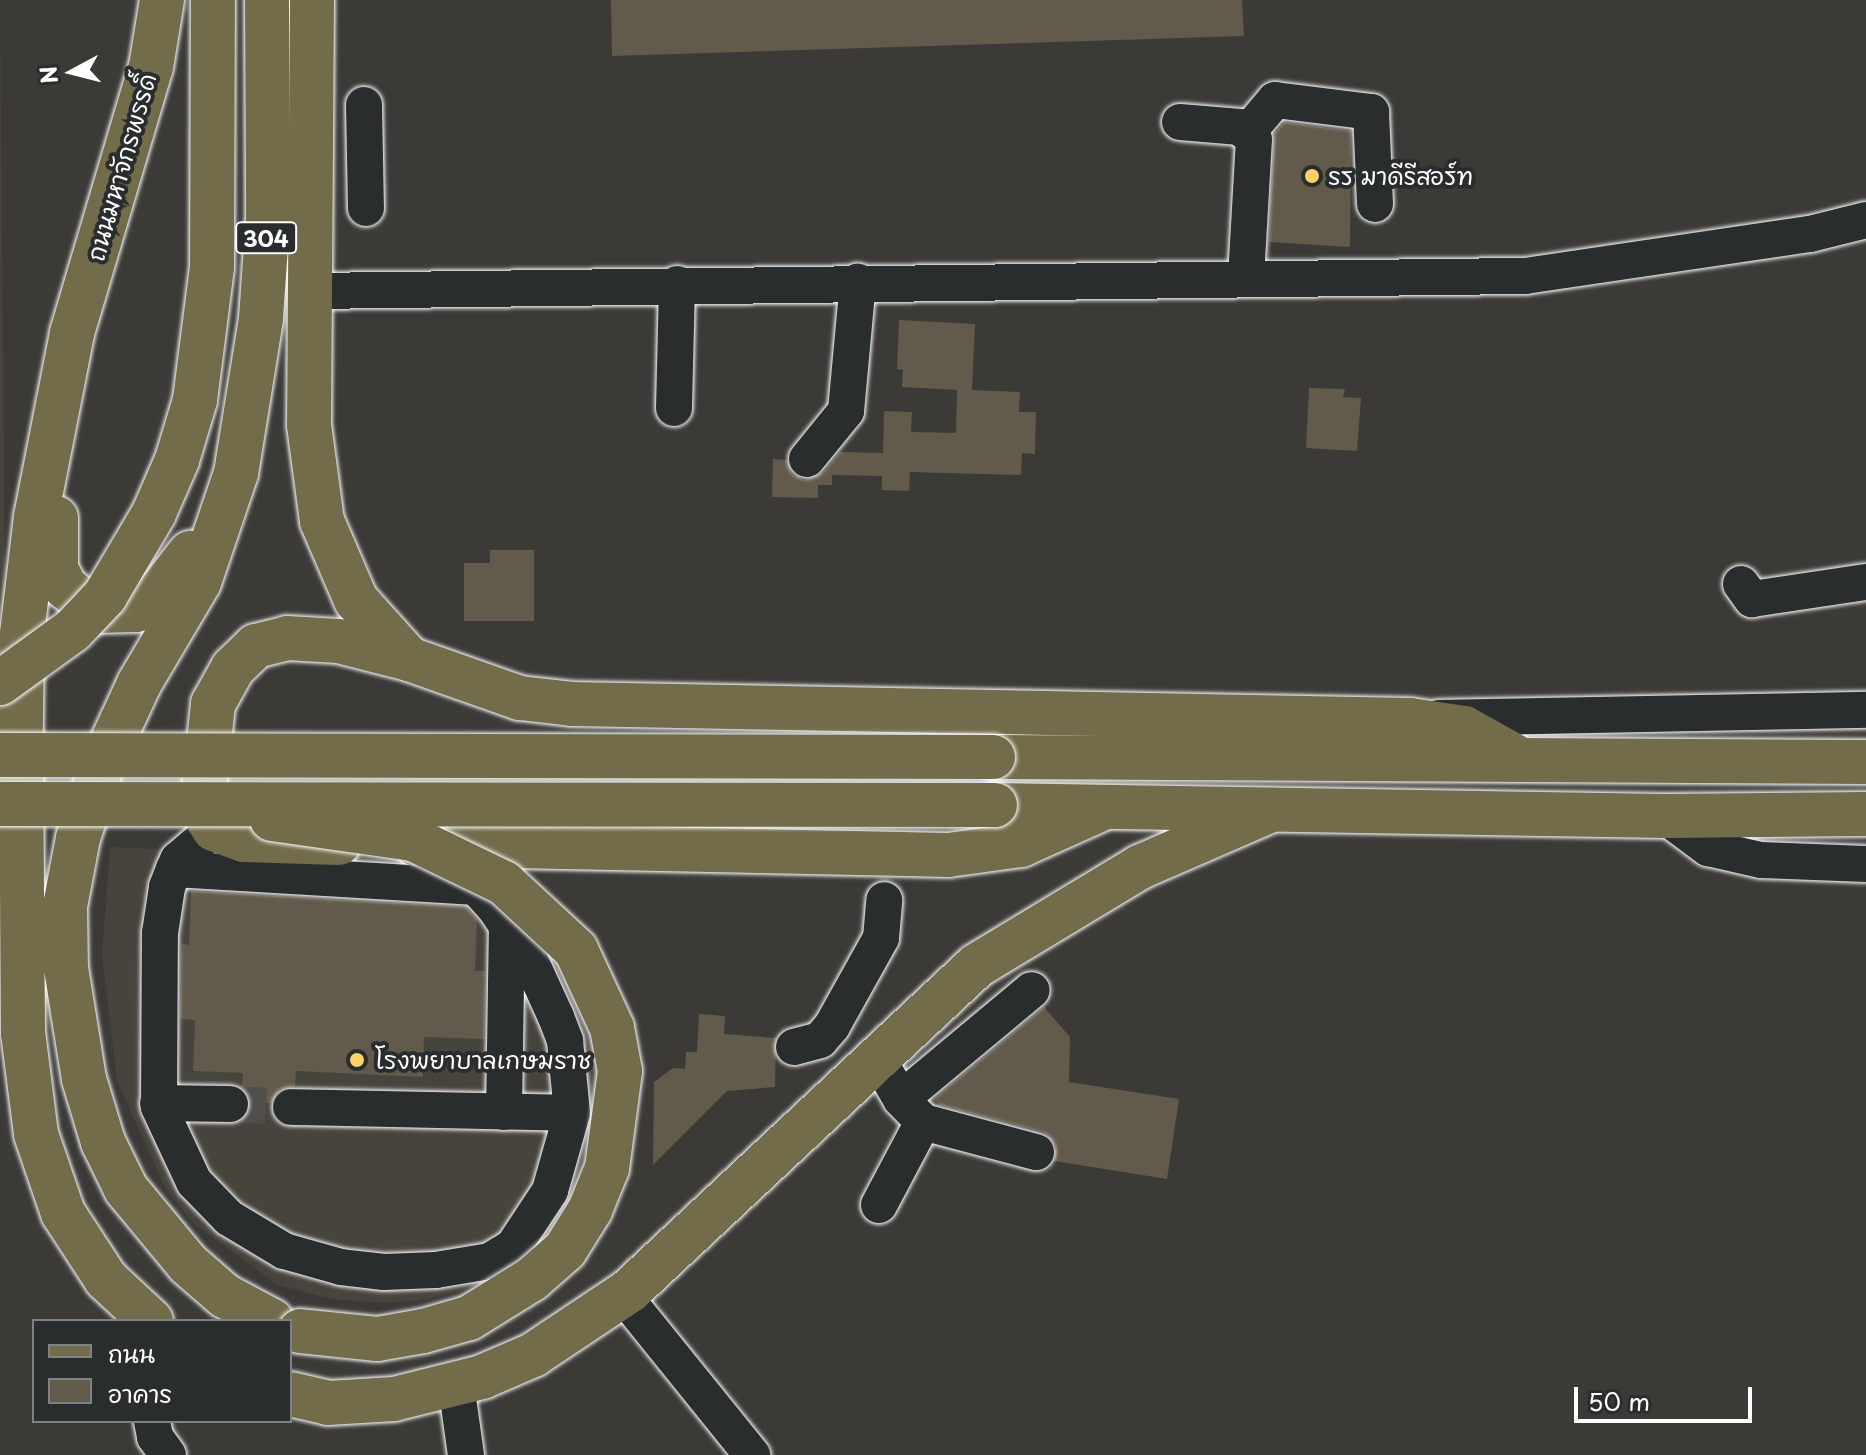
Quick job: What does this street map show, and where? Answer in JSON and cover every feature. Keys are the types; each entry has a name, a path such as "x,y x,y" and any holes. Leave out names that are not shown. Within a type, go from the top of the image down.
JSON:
{"main road":[{"name":"ถนนมหาจักรพรรดิ์","path":"72,333 151,67 162,0"},
{"path":"0,683 73,630 105,596 154,513 181,445 204,349 212,268 213,0"},
{"name":"304","path":"236,473 262,305 268,218 267,0"},
{"path":"312,0 309,425 322,521 356,600 409,659"},
{"path":"72,333 53,549 56,569 79,601 116,613 153,600 177,576 236,473"},
{"path":"72,333 36,517 22,634 23,1033 36,1134 63,1213 106,1279 149,1319"},
{"path":"236,473 199,582 139,684 103,762 78,838 65,906 66,968 84,1079 103,1142 126,1189 188,1264 225,1296 272,1319"},
{"path":"1101,809 1021,845 948,855 887,879 269,842 214,829 203,798 213,704 233,668 256,646 313,638 409,659 520,698 572,704 1410,720 1464,728 1520,759"},
{"path":"0,755 1866,762"},
{"path":"0,804 995,805 1665,816 1866,814"},
{"path":"171,806 413,839 463,859 544,914 576,950 612,1028 620,1071 614,1137 590,1210 565,1250 499,1303 469,1318 377,1339 292,1328"},
{"path":"292,1394 328,1403 394,1399 456,1384 533,1355 623,1295 976,966 1060,912 1140,867 1271,810"}],"street":[{"path":"1248,132 1275,100 1371,112 1375,204"},
{"path":"312,136 364,121 366,208"},
{"path":"1180,122 1248,132"},
{"path":"1246,277 1255,148 1248,132"},
{"path":"310,291 677,284 1525,276 1810,234 1866,220"},
{"path":"807,459 846,411 858,282"},
{"path":"674,408 677,284"},
{"path":"1741,584 1752,599 1866,582"},
{"path":"1410,720 1866,710"},
{"path":"1665,816 1708,848 1761,860 1866,864"},
{"path":"174,869 476,887 507,926 543,984 565,1041 572,1113 550,1191 513,1247 490,1261 384,1272 284,1251 229,1218 194,1182 158,1103 160,933 174,869 214,829"},
{"path":"794,1047 820,1040 832,1026 881,938 887,879"},
{"path":"504,1112 507,926"},
{"path":"879,1205 912,1111 1032,990"},
{"path":"876,1056 912,1111 1036,1152"},
{"path":"158,1103 230,1104"},
{"path":"291,1107 572,1113"},
{"path":"623,1295 752,1455"},
{"path":"456,1384 466,1455"},
{"path":"129,1423 133,1455"},
{"path":"152,1423 155,1437 168,1455"}],"shaded area":[{"path":"0,0 5,596 0,1130"},
{"name":"โรงพยาบาลเกษมราช","path":"110,847 407,859 562,959 600,1039 600,1091 577,1185 548,1234 517,1263 478,1286 425,1300 380,1303 331,1299 278,1285 193,1223 165,1188 117,1081 102,955"}],"building":[{"path":"611,0 1242,0 1244,36 612,56"},
{"name":"รร มาดีรีสอร์ท","path":"1284,122 1351,131 1350,247 1269,242 1274,134"},
{"path":"899,320 975,324 972,390 1020,392 1019,412 1036,412 1035,454 1022,453 1021,475 910,472 909,491 882,490 882,476 832,475 832,485 818,485 818,498 772,497 773,459 787,460 793,475 804,480 823,473 840,452 883,453 884,411 912,412 911,432 956,433 957,390 902,387 903,370 897,369"},
{"path":"1309,388 1345,389 1343,397 1361,398 1357,451 1306,448"},
{"path":"490,550 534,550 534,621 464,621 464,563 490,563"},
{"path":"191,891 466,907 477,919 475,971 485,971 484,1039 424,1037 423,1077 296,1071 295,1086 280,1089 271,1103 250,1102 242,1087 243,1073 193,1071 195,1020 180,1019 181,944 189,945"},
{"path":"1044,1007 1070,1037 1069,1082 1179,1099 1167,1179 1054,1161 1056,1146 1044,1132 940,1105 934,1099"},
{"path":"699,1014 725,1016 724,1034 776,1038 775,1087 727,1091 653,1165 654,1082 673,1068 685,1069 686,1052 697,1052"}],"tunnel":[{"path":"230,1104 291,1107"}],"place":[{"name":"รร มาดีรีสอร์ท","path":"1312,176"},
{"name":"โรงพยาบาลเกษมราช","path":"357,1060"}]}
